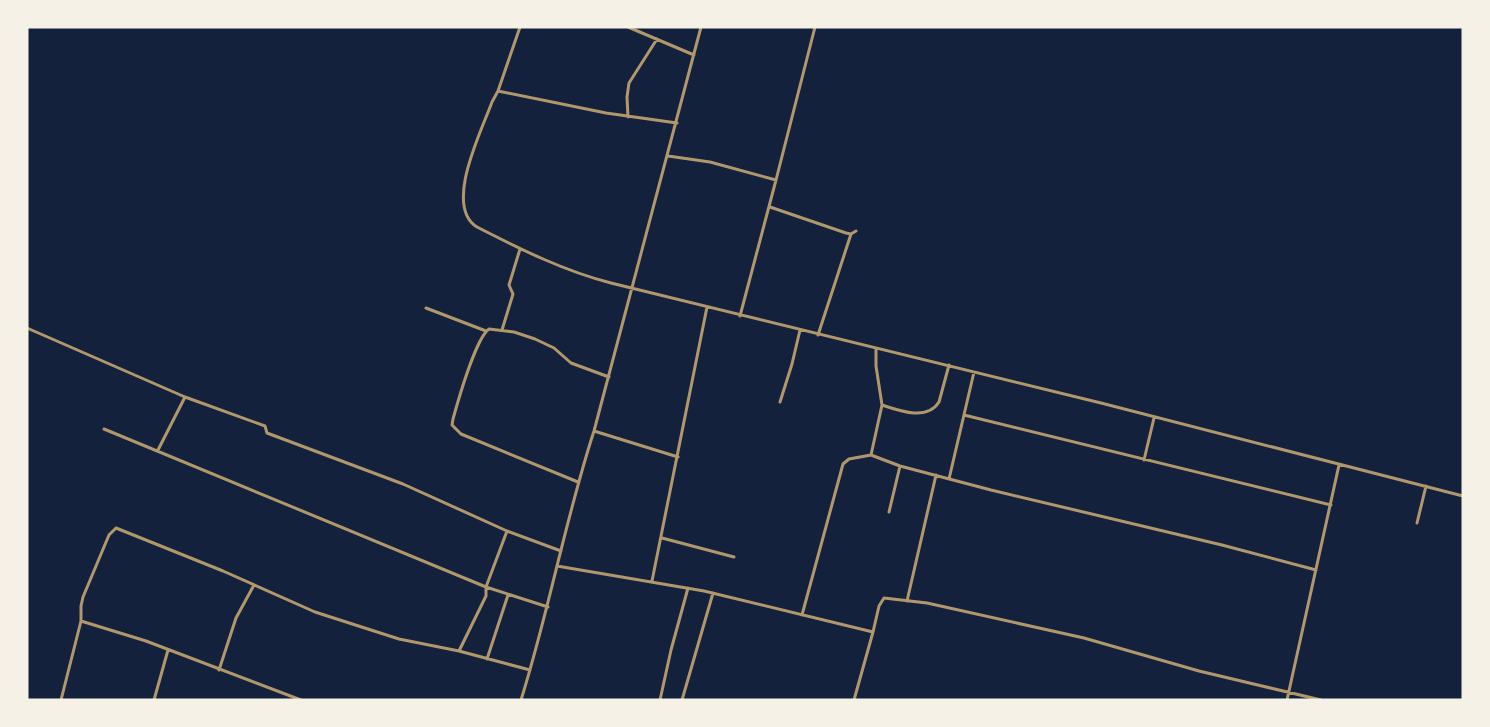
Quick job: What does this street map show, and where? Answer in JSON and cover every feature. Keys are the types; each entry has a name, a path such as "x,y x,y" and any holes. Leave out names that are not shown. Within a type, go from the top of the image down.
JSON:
{"street":[{"path":"520,27 465,177 465,214 471,223 520,249 599,280 949,365 1463,496"},
{"path":"628,27 694,55"},
{"path":"521,700 548,607 578,482 609,377 701,27"},
{"path":"740,316 815,27"},
{"path":"628,117 629,83 657,39"},
{"path":"498,91 628,117 677,123"},
{"path":"668,156 710,162 777,180"},
{"path":"770,207 851,234"},
{"path":"818,335 851,234 856,231"},
{"path":"502,330 513,294 509,285 520,249"},
{"path":"652,582 707,307"},
{"path":"426,308 486,331 502,330 549,345 571,363 609,377"},
{"path":"27,328 185,397 265,426 267,433 403,484 505,534 561,551"},
{"path":"780,402 800,330"},
{"path":"486,331 456,406 452,422 454,428 461,434 498,451 578,482"},
{"path":"872,455 882,405 876,366 876,349"},
{"path":"882,405 919,414 927,412 939,402 949,365"},
{"path":"949,479 974,372"},
{"path":"158,450 185,397"},
{"path":"964,415 1331,505"},
{"path":"1144,460 1154,417"},
{"path":"104,429 486,587 548,607"},
{"path":"594,431 678,456"},
{"path":"802,616 843,464 849,459 872,455 900,466 949,479 1316,570"},
{"path":"1287,700 1340,465"},
{"path":"889,512 900,466"},
{"path":"907,601 936,475"},
{"path":"1417,523 1426,486"},
{"path":"61,700 81,621 83,597 109,535 116,528 315,612 380,634 459,651 530,670"},
{"path":"459,651 486,596 486,587 505,534"},
{"path":"662,538 734,557"},
{"path":"557,566 712,593 873,632"},
{"path":"219,670 236,618 254,585"},
{"path":"660,700 670,650 688,588"},
{"path":"682,700 712,593"},
{"path":"487,659 508,595"},
{"path":"854,700 879,606 884,598 1084,638 1199,671 1321,700"},
{"path":"81,621 168,650 301,700"},
{"path":"154,700 168,650"},
{"path":"290,700 291,695"}]}
